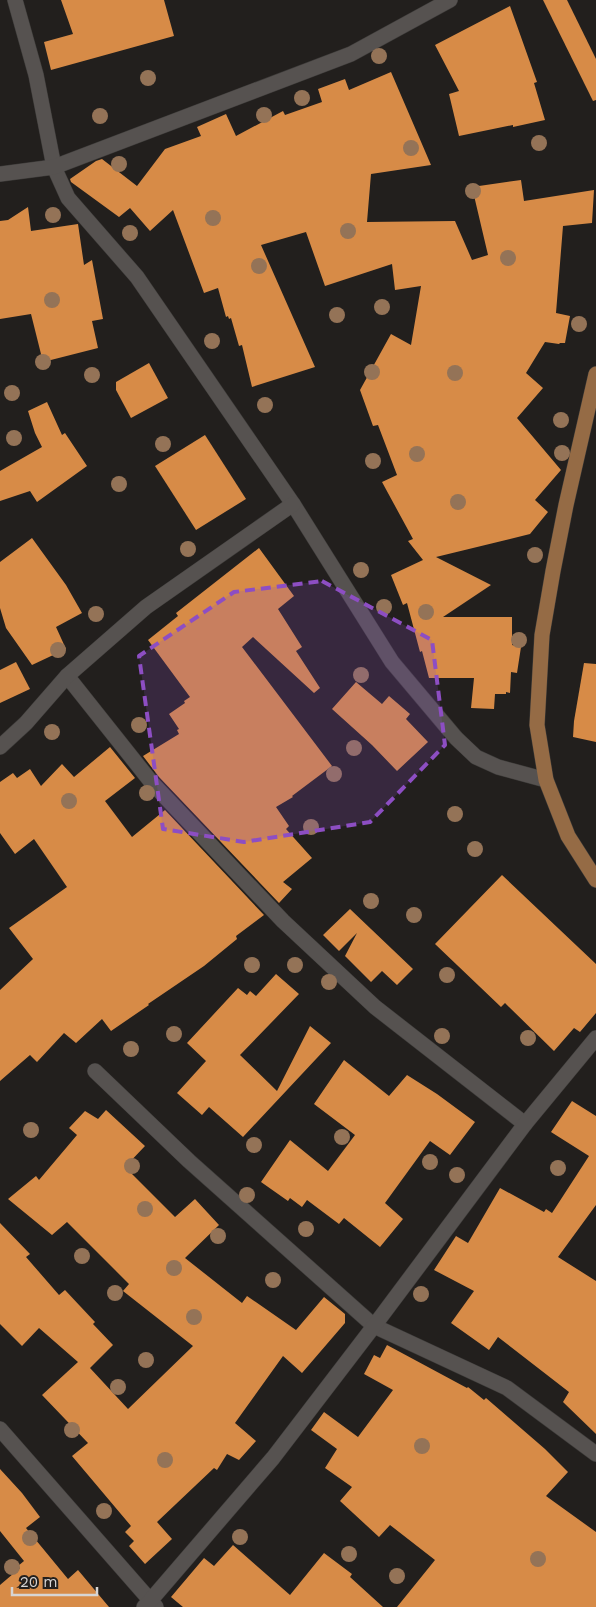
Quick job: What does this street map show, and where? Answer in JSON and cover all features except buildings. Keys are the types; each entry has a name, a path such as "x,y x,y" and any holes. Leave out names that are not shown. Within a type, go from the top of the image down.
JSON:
{"main road":[{"path":"596,374 564,515 542,635 537,725 546,780 568,836 596,880"}],"street":[{"path":"15,0 36,75 54,167 68,198 137,277 293,504 392,662 456,738 476,757 498,767 546,780"},
{"path":"0,174 54,167 351,54 450,0"},
{"path":"0,747 26,723 67,676 146,607 293,504"},
{"path":"67,676 152,783 282,921 375,1006 524,1124"},
{"path":"0,1429 150,1605 273,1458 524,1124 596,1038"},
{"path":"96,1071 190,1161 374,1326 507,1388 596,1454"}],"highlighted area":[{"path":"322,581 432,640 445,745 370,822 244,842 163,829 139,656 234,592"}]}
